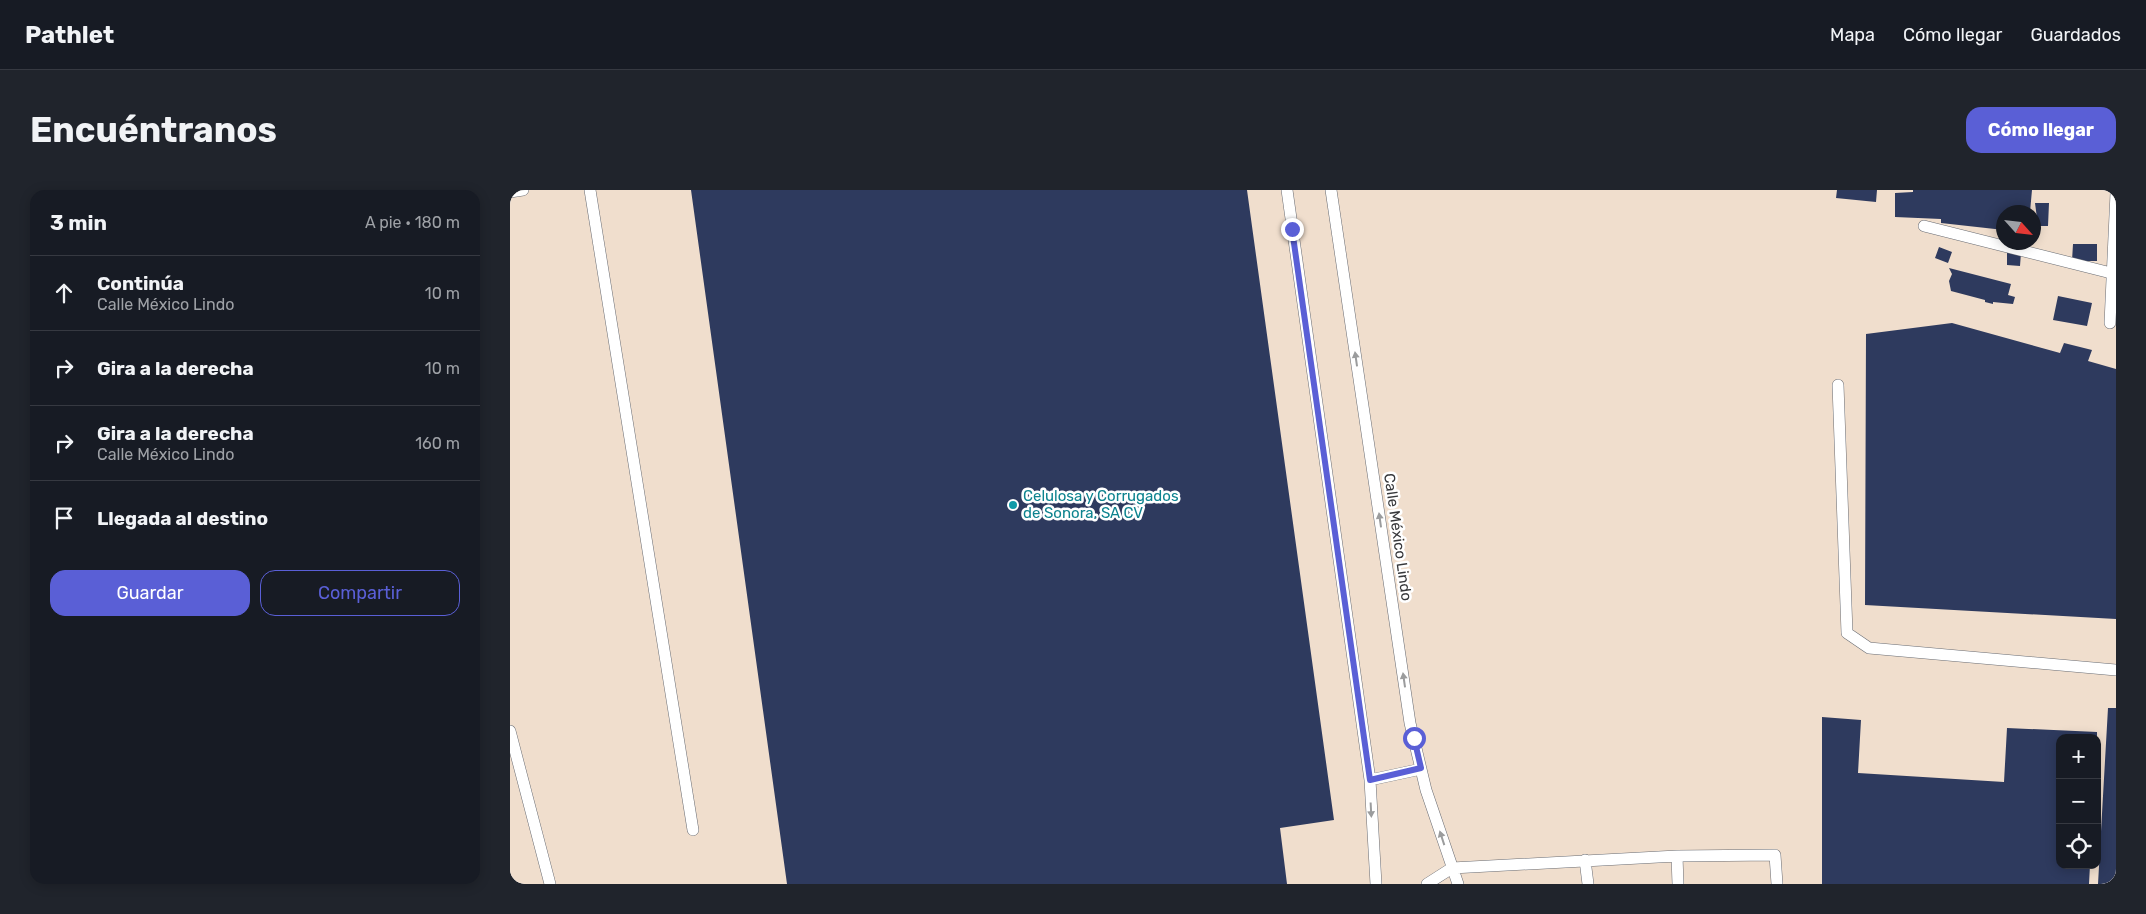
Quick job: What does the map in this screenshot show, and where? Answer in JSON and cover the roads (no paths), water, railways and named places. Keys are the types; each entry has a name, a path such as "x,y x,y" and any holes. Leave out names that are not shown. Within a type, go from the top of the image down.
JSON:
{"lane":[{"path":"510,192 523,190"},
{"path":"590,190 693,830"},
{"path":"1287,190 1370,780 1376,884"},
{"name":"Calle México Lindo","path":"1331,190 1410,723 1421,768 1458,884"},
{"path":"2110,323 2116,193"},
{"path":"1924,226 2111,273"},
{"path":"1838,385 1847,633 1869,648 2116,670"},
{"path":"510,731 550,884"},
{"path":"1370,780 1421,768"},
{"path":"1427,884 1452,868 1677,856 1775,855 1777,884"},
{"path":"1677,856 1678,884"},
{"path":"1585,860 1588,884"}],"place":[{"name":"Celulosa y Corrugados de Sonora, SA CV","path":"1013,505"}]}
